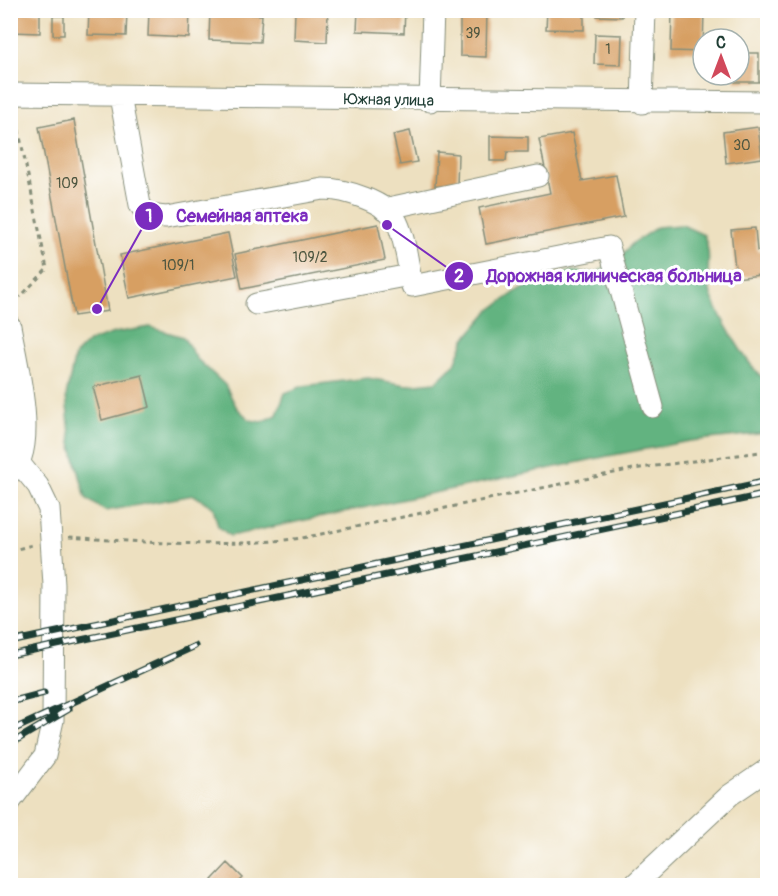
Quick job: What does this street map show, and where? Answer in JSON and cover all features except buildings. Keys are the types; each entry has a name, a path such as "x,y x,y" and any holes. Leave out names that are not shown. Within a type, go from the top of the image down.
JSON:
{"street":[{"path":"430,100 434,10"},
{"path":"642,103 645,10"},
{"name":"Южная улица","path":"11,94 642,103 768,102"},
{"path":"120,96 140,205 148,216 166,217 324,189 346,191 384,209 396,220 412,286 609,248 653,407"},
{"path":"384,209 538,177"},
{"path":"256,304 410,275"},
{"path":"10,326 26,436 15,468 38,486 49,509 54,585 53,720 45,756 10,802"},
{"path":"633,885 730,795 768,769"}],"path":[{"path":"11,94 47,269 20,297"},
{"path":"64,537 173,545 261,544 302,538 633,469 768,451"}],"green space":[{"path":"682,225 704,235 707,243 712,298 743,354 767,380 767,433 690,441 608,456 230,536 218,526 213,507 194,495 105,511 86,498 71,443 66,396 75,355 88,342 114,333 150,327 183,337 197,359 225,385 237,408 250,420 262,422 277,415 285,393 303,386 368,378 406,385 436,382 455,364 465,339 489,311 520,289 548,277 572,271 596,273 657,227"}],"railway":[{"path":"10,642 768,481"},
{"path":"10,655 768,494"},
{"path":"10,731 195,646"},
{"path":"10,702 44,693"},
{"path":"10,744 69,709"}],"place":[{"name":"Дорожная клиническая больница","path":"387,225"},
{"name":"Семейная аптека","path":"97,309"}]}
